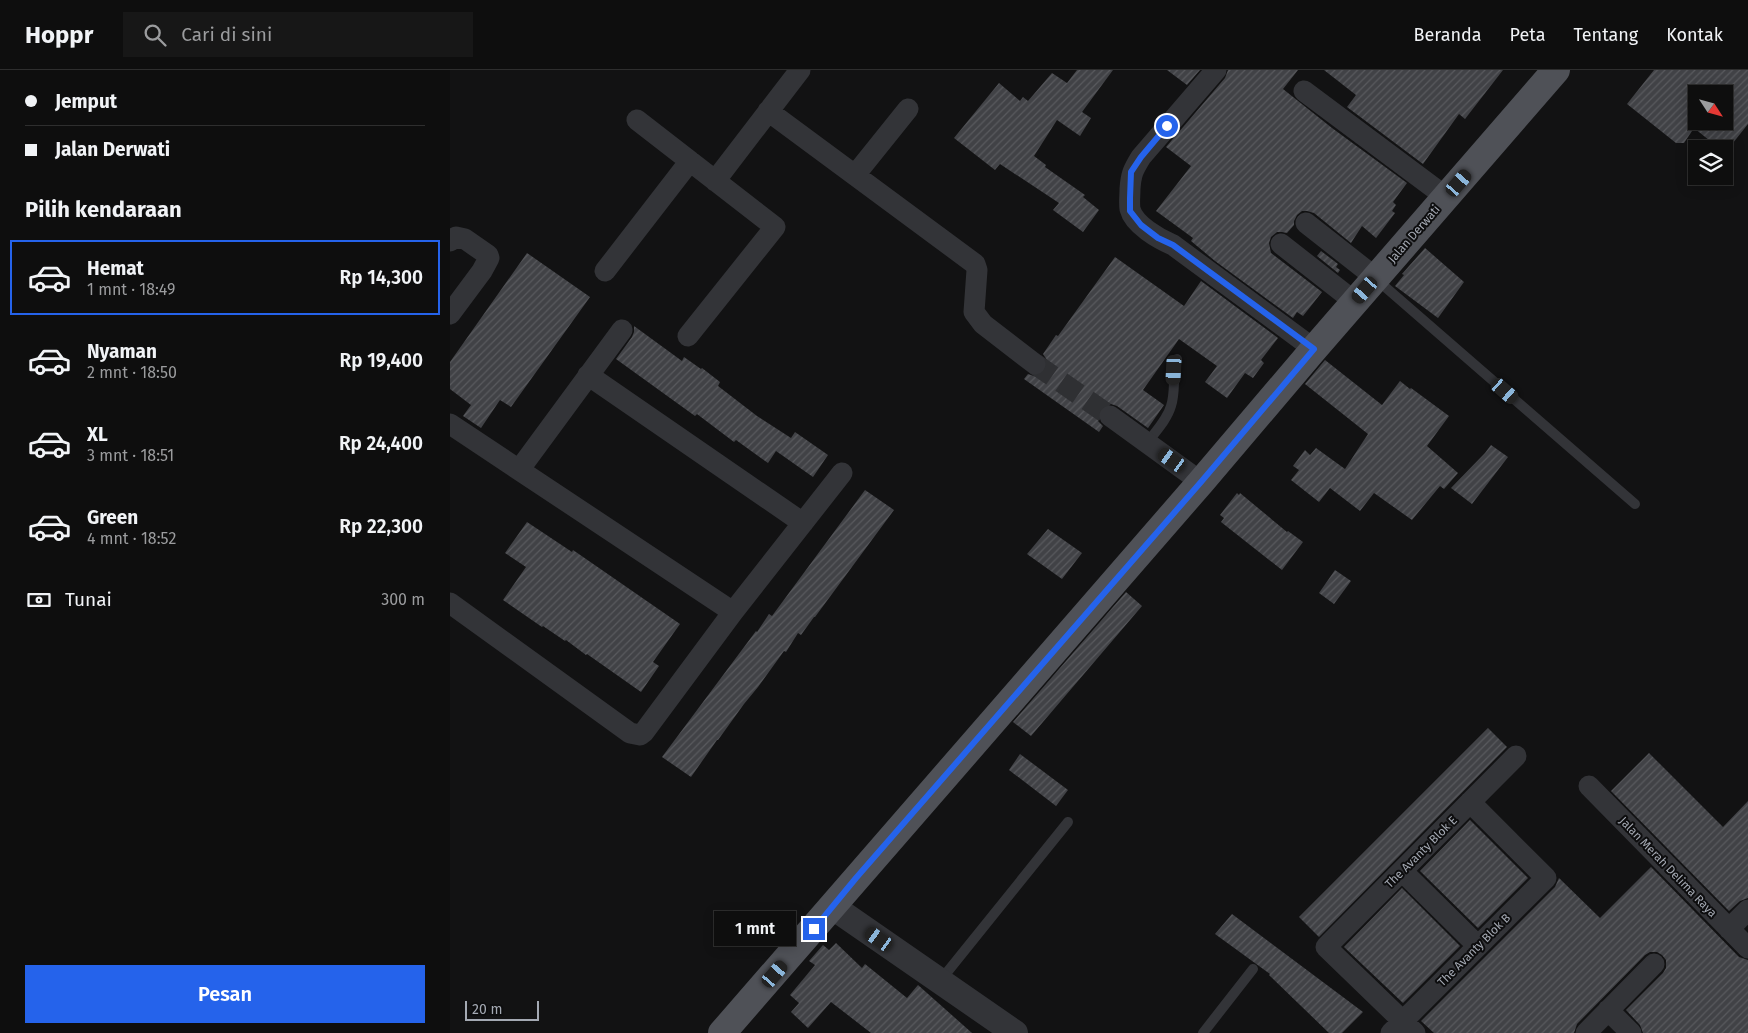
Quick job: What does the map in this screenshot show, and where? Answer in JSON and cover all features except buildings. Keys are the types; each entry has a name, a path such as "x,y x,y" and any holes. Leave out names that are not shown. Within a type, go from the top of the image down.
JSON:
{"main road":[{"name":"Jalan Derwati","path":"722,1033 1556,70"}],"street":[{"path":"715,181 800,70"},
{"path":"1216,70 1141,157 1131,172 1130,211 1141,225 1158,238 1173,245 1314,349"},
{"path":"1304,91 1446,197"},
{"path":"855,176 908,109"},
{"path":"768,111 975,264 977,270 974,312 983,324 1036,364"},
{"path":"637,120 775,227 688,336"},
{"path":"605,272 690,161"},
{"path":"1306,223 1376,278"},
{"path":"450,241 456,237 465,238 488,255 482,271 450,314"},
{"path":"1281,244 1355,302"},
{"path":"519,470 622,330"},
{"path":"588,375 803,523"},
{"path":"1110,416 1201,482"},
{"path":"450,424 733,612"},
{"path":"450,603 634,735 640,735 842,473"},
{"name":"The Avanty Blok E","path":"1403,1029 1326,947 1516,756"},
{"name":"Jalan Merah Delima Raya","path":"1589,786 1748,948"},
{"name":"The Avanty Blok B","path":"1403,1029 1478,946 1546,878 1470,802"},
{"path":"1402,871 1478,946"},
{"path":"843,894 940,981 1015,1033"},
{"path":"1729,929 1748,910"},
{"path":"1586,1033 1654,964"},
{"path":"1608,1010 1632,1033"}],"lane":[{"path":"1376,278 1635,504"},
{"path":"1147,443 1171,407 1174,370 1177,359"},
{"path":"940,981 1068,822"},
{"path":"1204,1033 1253,969"}],"tunnel":[{"path":"1035,364 1110,416"}],"route":[{"path":"814,929 1314,349 1173,245 1158,238 1141,225 1130,211 1131,172 1167,126"}]}
